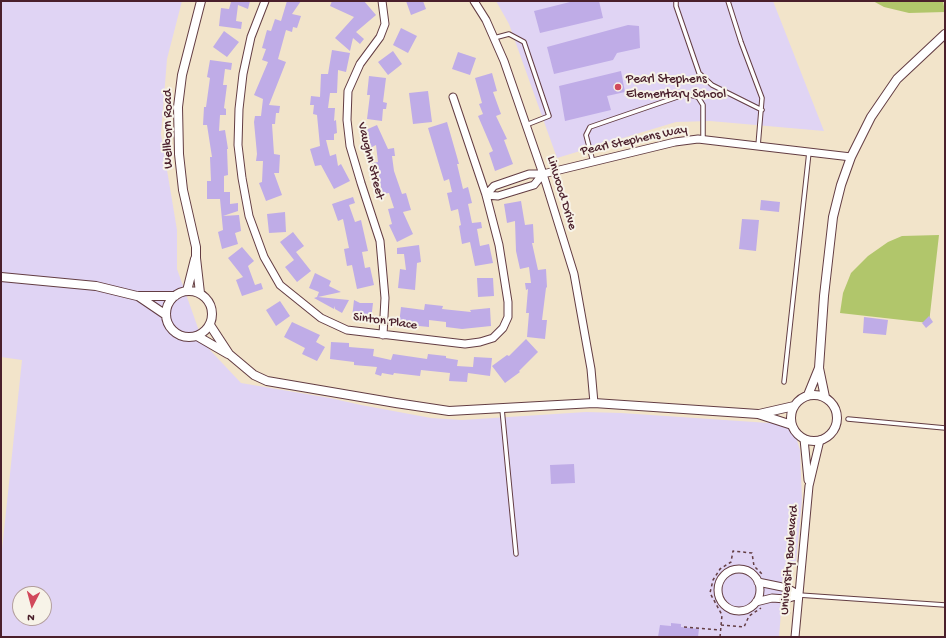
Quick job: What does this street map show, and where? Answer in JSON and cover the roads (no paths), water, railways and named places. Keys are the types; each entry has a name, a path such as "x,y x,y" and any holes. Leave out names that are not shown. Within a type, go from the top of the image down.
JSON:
{"street":[{"name":"Wellborn Road","path":"200,293 196,247 183,190 179,154 178,107 182,75 201,1"},
{"name":"Sinton Place","path":"266,1 251,37 243,74 239,109 238,145 249,216 264,257 280,285 321,318 347,330 465,344 493,338 503,328 508,317 508,302 499,245 486,194 453,97"},
{"name":"Vaughn Street","path":"382,1 385,24 380,37 360,64 348,91 347,120 350,146 380,241 385,298 383,335"},
{"name":"Linwood Drive","path":"474,1 486,20 504,61 543,174 574,274 591,369 594,402"},
{"path":"825,397 813,394 802,398 794,406 790,419 795,431 804,439 820,440 832,433 837,420 834,407 825,397 819,368 824,296 833,217 841,185 851,157 871,117 897,79 945,34"},
{"name":"Pearl Stephens Way","path":"486,194 494,186 529,174 543,174 675,142 703,140 851,157"},
{"path":"486,194 498,196 534,185 543,174"},
{"path":"186,291 196,258"},
{"path":"1,277 96,286 137,296 175,296 186,291 200,293 206,298 212,310 210,325 207,330 197,336"},
{"path":"137,296 166,315"},
{"path":"175,296 167,308 166,315 168,322 176,333 183,336 197,336 229,354 254,375 267,380 449,411 502,409 543,404 594,402 758,414 792,425"},
{"path":"210,325 229,354"},
{"path":"808,396 819,368"},
{"path":"758,414 794,406"},
{"name":"University Boulevard","path":"804,439 809,486"},
{"name":"University Boulevard","path":"795,637 809,486 820,440"},
{"path":"759,604 760,592 758,582 751,573 741,569 728,572 719,583 720,596 728,607 736,610 748,609 759,604 772,598 786,599 799,594"},
{"path":"758,582 787,588 799,594"}],"lane":[{"path":"676,1 676,6 699,73 712,86 762,110"},
{"path":"728,1 741,42 762,98 758,146"},
{"path":"494,38 509,34 524,42 549,116 526,125"},
{"path":"593,162 586,135 590,127 686,94 698,97 703,105 703,140"},
{"path":"784,382 809,152"},
{"path":"502,409 516,554"},
{"path":"848,419 945,428"},
{"path":"799,594 945,604"}],"place":[{"name":"Pearl Stephens Elementary School","path":"618,87"}]}
